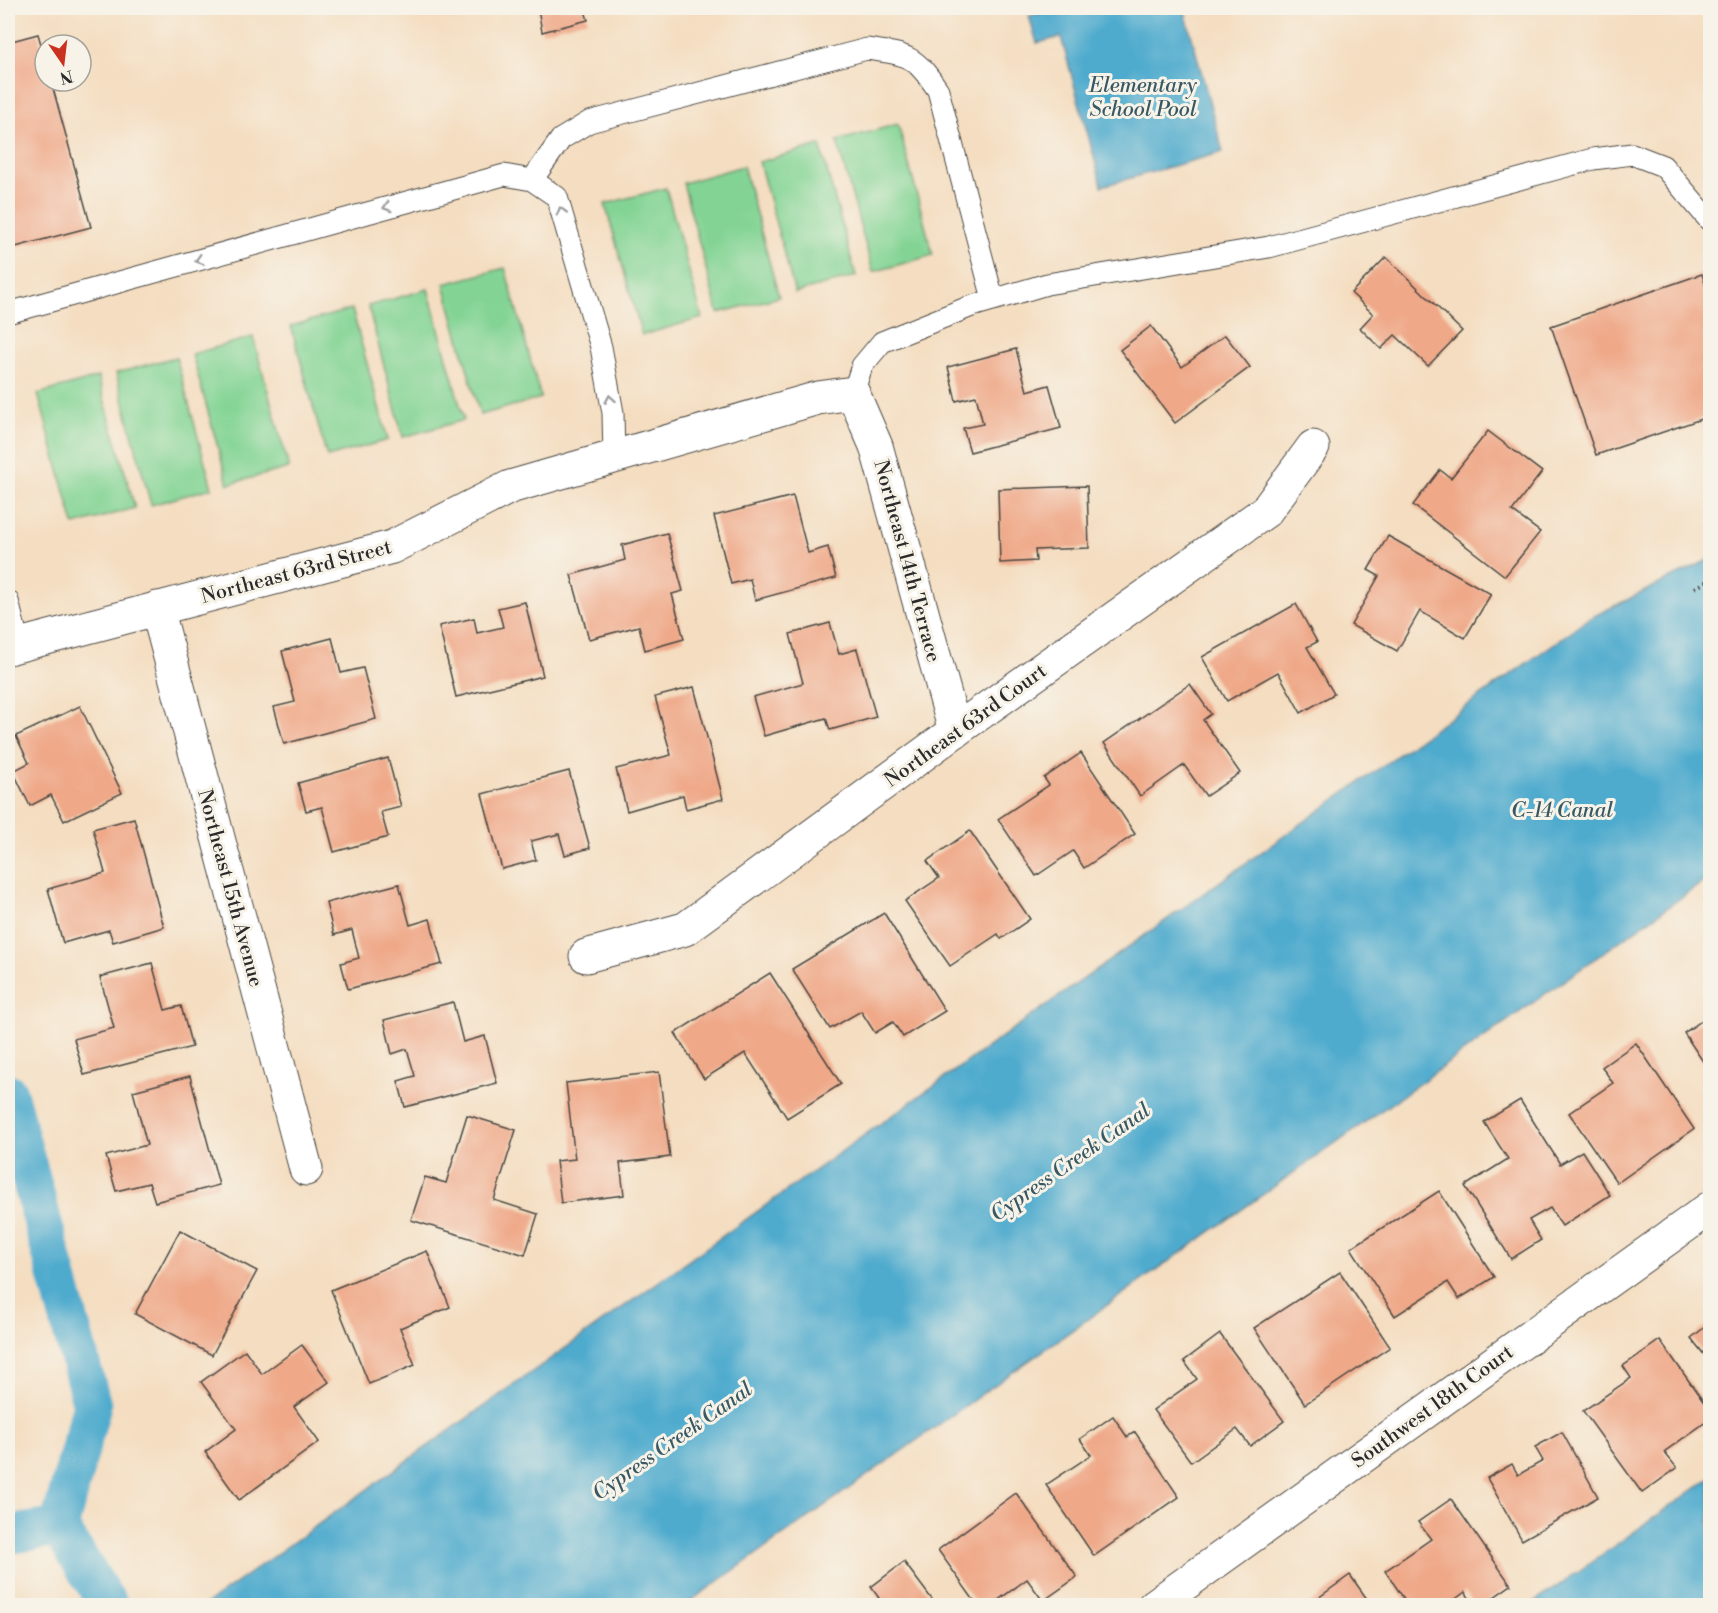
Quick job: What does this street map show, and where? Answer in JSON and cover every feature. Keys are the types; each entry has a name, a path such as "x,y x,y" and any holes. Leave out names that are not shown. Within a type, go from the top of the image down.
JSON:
{"street":[{"name":"Northeast 63rd Street","path":"13,647 392,547 510,487 818,398 853,393"},
{"name":"Northeast 14th Terrace","path":"853,393 876,446 955,731"},
{"name":"Northeast 63rd Court","path":"586,956 685,929 955,731 1266,511 1313,447"},
{"name":"Northeast 15th Avenue","path":"157,608 306,1169"},
{"name":"Southwest 18th Court","path":"1154,1605 1710,1208"}],"lane":[{"path":"532,180 561,139 589,122 867,49 898,53 921,64 938,90 993,299"},
{"path":"853,393 862,366 882,342 993,299 1047,284 1269,247 1593,159 1632,154 1663,166 1710,221"},
{"path":"8,313 504,175 532,180 557,198 602,347 613,413 614,458"},
{"path":"8,601 13,647"}],"path":[{"path":"1695,588 1710,580"}],"green space":[{"path":"898,124 933,255 873,272 837,141"},
{"path":"820,145 856,276 795,293 759,162"},
{"path":"743,166 779,297 718,313 683,183"},
{"path":"666,188 702,318 642,335 605,204"},
{"path":"505,268 541,398 480,415 444,284"},
{"path":"428,289 464,420 403,437 368,306"},
{"path":"352,309 388,440 327,457 291,326"},
{"path":"253,337 289,468 228,484 192,354"},
{"path":"176,357 212,488 151,505 116,373"},
{"path":"98,377 135,508 74,525 38,394"}],"water":[{"name":"Elementary School Pool","path":"1060,8 1184,8 1223,152 1102,186 1061,37 1037,43 1029,16"},
{"name":"C-14 Canal","path":"1710,559 1710,877 685,1605 205,1605 1590,618"},
{"path":"1710,1478 1710,1599 1701,1606 1531,1605"}],"building":[{"path":"538,8 584,8 588,20 542,32"},
{"path":"33,35 33,93 54,93 91,227 8,249 8,42"},
{"path":"1386,257 1462,331 1428,366 1395,335 1381,349 1360,328 1373,314 1351,293"},
{"path":"1702,274 1710,299 1710,416 1596,455 1551,326"},
{"path":"1151,326 1182,367 1225,335 1250,367 1175,423 1120,350"},
{"path":"1016,349 1027,391 1049,385 1061,428 970,452 963,428 983,424 976,396 956,401 948,367"},
{"path":"1488,431 1542,472 1512,511 1540,532 1505,576 1413,505 1440,470 1451,478"},
{"path":"1087,486 1089,548 1035,550 1036,561 1000,563 998,489"},
{"path":"793,496 808,553 828,547 836,578 755,600 750,579 731,584 714,516"},
{"path":"667,533 683,591 672,594 684,639 645,650 639,626 589,639 571,575 625,560 622,545"},
{"path":"1388,536 1491,594 1465,638 1420,611 1397,651 1351,625 1379,576 1368,570"},
{"path":"525,602 543,676 456,697 439,626 474,618 477,633 503,627 498,608"},
{"path":"1296,604 1317,642 1307,647 1334,694 1301,713 1278,672 1227,701 1202,657"},
{"path":"830,623 839,654 857,649 876,717 830,730 826,718 764,736 753,697 803,683 790,634"},
{"path":"332,638 341,673 363,668 376,719 284,744 274,707 295,702 282,651"},
{"path":"1190,684 1211,714 1203,720 1240,773 1206,796 1184,765 1140,796 1104,743"},
{"path":"694,687 723,799 686,809 683,795 627,811 616,769 671,755 655,697"},
{"path":"80,706 122,793 64,821 51,795 30,806 13,771 29,763 16,736"},
{"path":"1081,753 1135,834 1084,868 1073,851 1036,876 998,819 1049,785 1044,778"},
{"path":"388,758 401,807 381,812 388,837 334,852 322,807 306,811 298,783"},
{"path":"569,771 590,848 565,855 559,834 531,841 536,860 502,869 482,794"},
{"path":"134,818 164,927 113,942 109,930 63,943 48,889 105,873 93,829"},
{"path":"970,831 1030,919 1001,939 998,934 950,966 905,901 939,878 927,861"},
{"path":"399,884 410,925 430,919 442,964 348,989 341,963 359,958 352,930 334,935 326,903"},
{"path":"884,913 945,1011 903,1037 893,1022 875,1033 861,1011 830,1029 792,969"},
{"path":"152,963 165,1010 181,1006 192,1047 84,1075 74,1039 114,1028 100,977"},
{"path":"770,973 841,1084 787,1118 745,1053 704,1079 675,1033"},
{"path":"453,1002 463,1042 485,1036 497,1083 405,1107 398,1081 415,1076 407,1049 392,1054 384,1020"},
{"path":"1710,1015 1710,1072 1684,1033"},
{"path":"1636,1043 1694,1129 1617,1183 1569,1113 1613,1083 1602,1067"},
{"path":"659,1072 670,1157 620,1163 624,1195 561,1203 556,1161 575,1159 566,1083"},
{"path":"190,1076 219,1185 155,1202 149,1183 116,1191 106,1156 147,1145 133,1091"},
{"path":"1520,1100 1560,1164 1582,1151 1610,1195 1562,1226 1550,1208 1529,1220 1541,1240 1511,1259 1465,1186 1508,1159 1484,1122"},
{"path":"467,1115 516,1130 494,1200 538,1214 525,1255 411,1220 425,1177 446,1183"},
{"path":"1439,1191 1494,1277 1459,1299 1448,1282 1395,1316 1351,1248"},
{"path":"180,1230 257,1271 212,1355 135,1314"},
{"path":"427,1251 450,1307 400,1328 415,1365 369,1384 331,1290"},
{"path":"1340,1272 1390,1347 1305,1404 1254,1328"},
{"path":"1710,1323 1710,1362 1691,1338"},
{"path":"1220,1334 1284,1421 1250,1446 1237,1429 1191,1462 1153,1410 1197,1379 1184,1361"},
{"path":"1660,1340 1710,1411 1710,1419 1664,1452 1677,1468 1642,1493 1583,1411 1631,1378 1623,1366"},
{"path":"302,1345 329,1382 294,1407 319,1442 239,1500 205,1452 236,1429 201,1382 245,1350 262,1374"},
{"path":"1113,1416 1127,1437 1135,1432 1179,1497 1094,1556 1046,1485 1091,1455 1080,1439"},
{"path":"1562,1432 1598,1497 1522,1540 1487,1478 1512,1464 1518,1475 1543,1461 1535,1447"},
{"path":"1016,1493 1077,1577 1043,1601 1027,1579 990,1606 978,1606 938,1550"},
{"path":"1451,1499 1511,1585 1481,1606 1475,1606 1465,1592 1446,1606 1409,1606 1385,1571 1431,1539 1418,1522"},
{"path":"904,1562 937,1606 869,1606 879,1598 871,1587"},
{"path":"1350,1575 1372,1606 1307,1606"}],"waterway":[{"path":"8,1093 92,1405 59,1527 109,1606"},
{"path":"8,1535 59,1527"}],"water label":[{"name":"Cypress Creek Canal","path":"1070,1162"},
{"name":"Cypress Creek Canal","path":"672,1441"}]}
